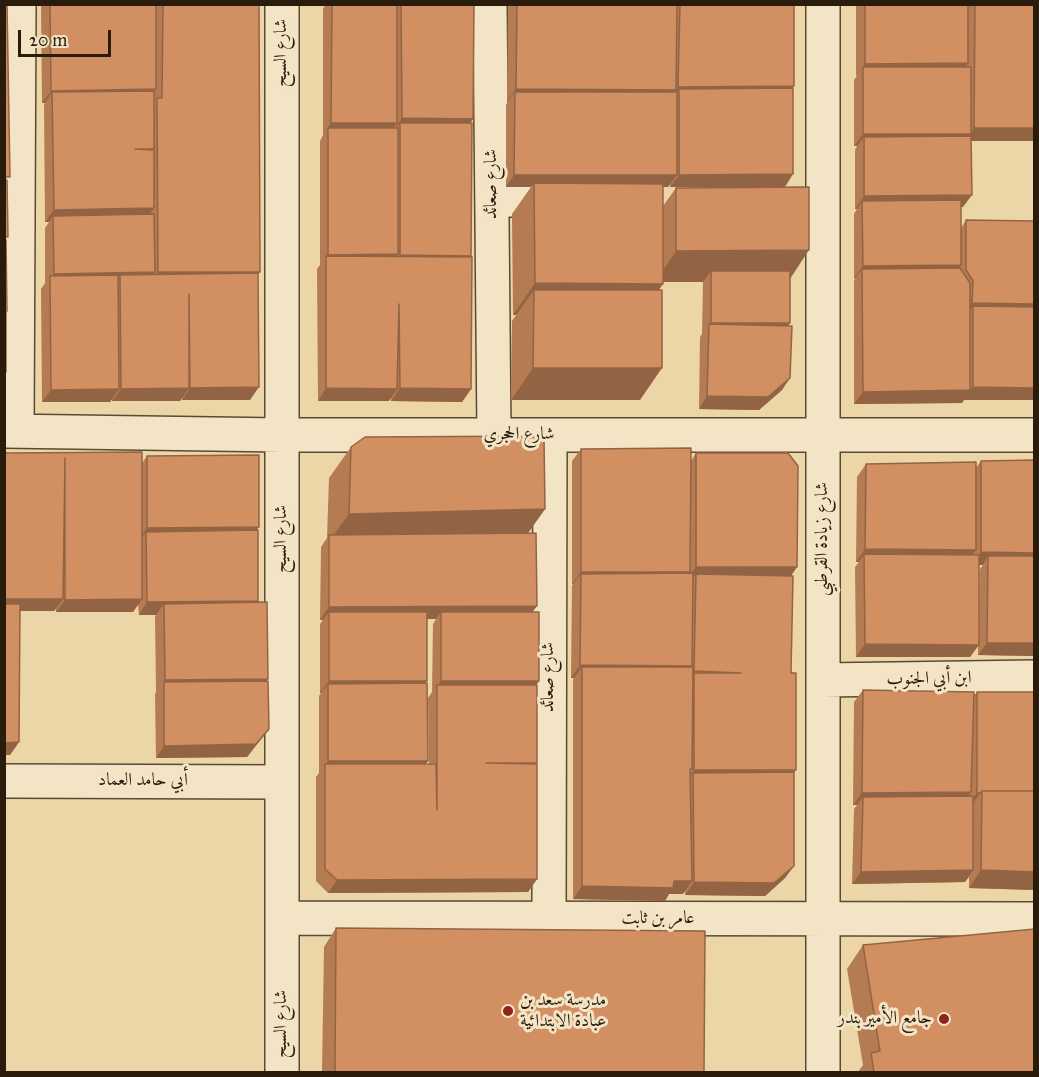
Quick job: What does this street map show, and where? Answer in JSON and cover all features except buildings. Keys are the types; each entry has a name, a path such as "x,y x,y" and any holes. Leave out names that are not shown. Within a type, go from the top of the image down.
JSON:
{"street":[{"path":"11,431 19,4"},
{"name":"شارع السيح","path":"282,4 282,1072"},
{"name":"شارع صعائد","path":"490,4 494,435"},
{"name":"شارع زيادة القرطبي","path":"823,4 823,1072"},
{"path":"492,200 598,200"},
{"path":"788,201 823,201"},
{"name":"شارع الحجري","path":"11,431 282,435 1035,435"},
{"name":"شارع صعائد","path":"549,919 550,435"},
{"name":"ابن أبي الجنوب","path":"823,680 1035,677"},
{"name":"أبي حامد العماد","path":"4,780 282,782"},
{"name":"عامر بن ثابت","path":"282,918 1035,919"}],"place":[{"name":"مدرسة سعد بن عبادة الابتدائية","path":"508,1011"},
{"name":"جامع الأمير بندر","path":"944,1019"}]}
